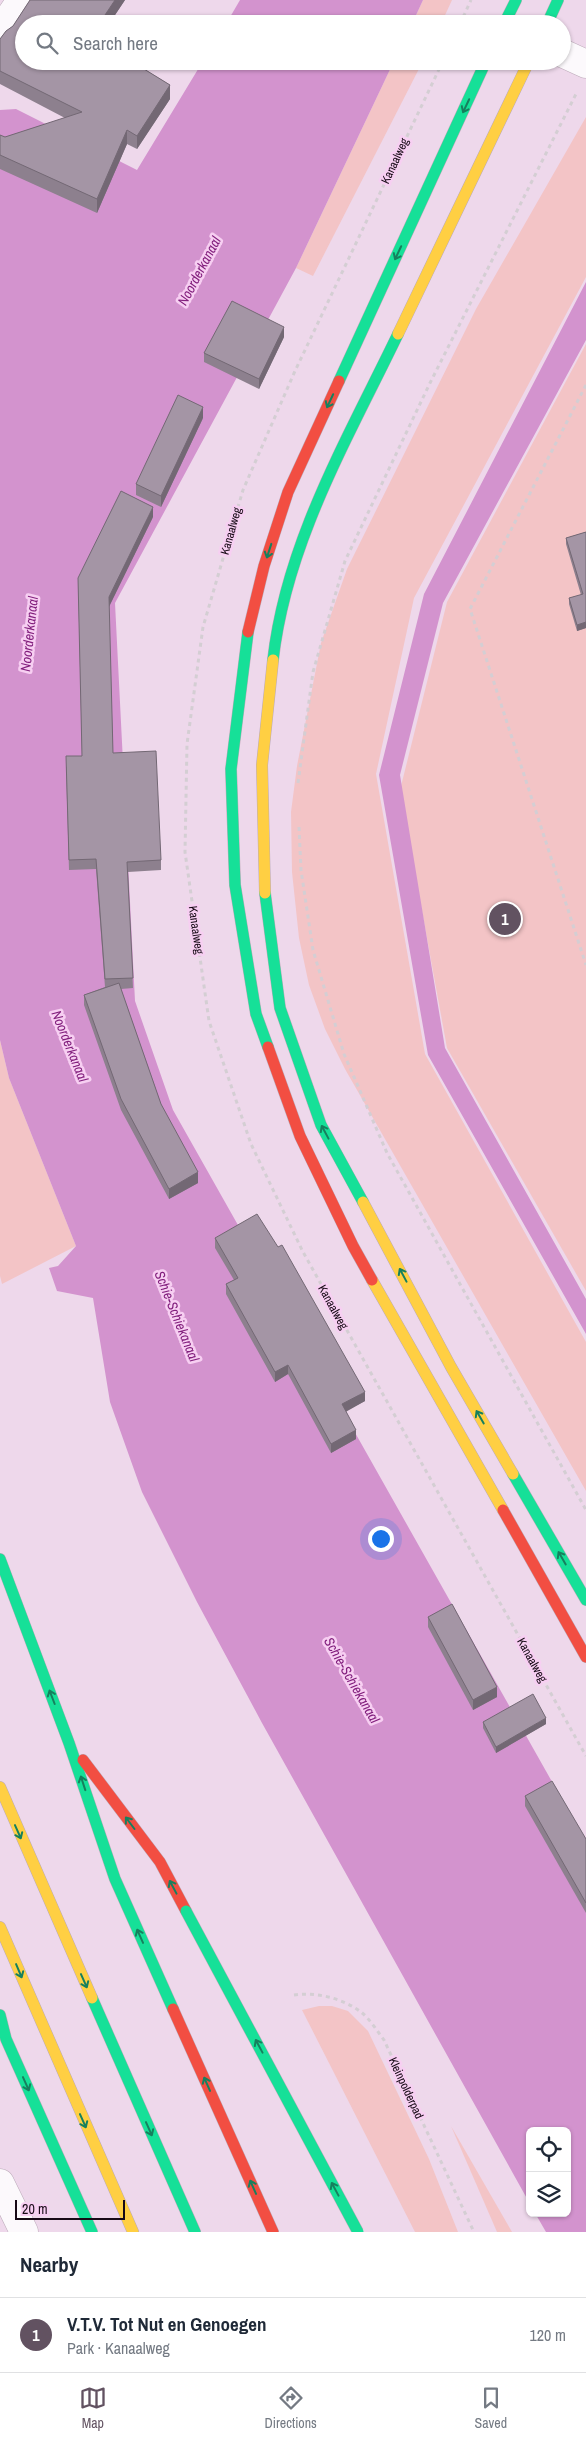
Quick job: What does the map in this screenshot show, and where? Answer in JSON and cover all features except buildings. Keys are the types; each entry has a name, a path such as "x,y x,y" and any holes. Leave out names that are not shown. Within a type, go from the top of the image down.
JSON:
{"main road":[{"path":"508,15 516,0"},
{"path":"551,15 558,0"},
{"path":"482,70 288,492 264,566 247,636 231,769 235,885 256,1014 300,1136 353,1246 586,1657"},
{"path":"525,70 315,506 292,572 276,638 262,765 264,882 280,1008 321,1125 451,1367 586,1600"},
{"path":"0,1559 69,1743 115,1879 273,2232"},
{"path":"69,1743 160,1862 358,2232"},
{"path":"0,1787 195,2232"},
{"path":"0,1926 133,2232"},
{"path":"0,2015 6,2039 92,2232"}],"street":[{"path":"0,31 21,0"},
{"path":"571,57 586,64"},
{"path":"0,2183 24,2232"}],"path":[{"path":"464,15 471,0"},
{"name":"Kanaalweg","path":"438,70 295,371 244,490 203,627 187,744 185,852 209,1020 251,1144 302,1252 586,1756"},
{"path":"296,791 313,672 345,561 426,392 577,91"},
{"path":"586,385 470,609 586,965"},
{"path":"298,821 301,870 313,950 344,1054 387,1153 586,1510"},
{"name":"Kleinpolderpad","path":"294,1995 310,1993 335,1999 362,2013 384,2040 474,2232"}],"shaded area":[{"path":"423,0 452,0 445,15 416,15"},
{"path":"390,70 418,70 313,276 296,268"},
{"path":"586,117 586,277 414,598 376,774 425,1054 586,1342 586,1491 345,1069 325,1029 309,985 299,938 292,872 291,812 297,766 321,643 347,569 476,309"},
{"path":"586,344 586,1291 447,1048 400,790 447,602"},
{"path":"0,1040 9,1078 76,1246 2,1284 0,1276"},
{"path":"319,2006 332,2006 348,2011 368,2031 429,2159 458,2232 415,2232 302,2010"},
{"path":"451,2126 512,2232 497,2232"}],"water":[{"path":"240,0 423,0 416,15 231,15"},
{"path":"198,70 390,70 296,268 115,603 135,1001 173,1110 586,1842 586,2232 546,2232 537,2217 571,2217 571,2127 526,2127 526,2197 262,1723 197,1602 142,1492 110,1402 93,1298 57,1291 49,1268 58,1266 76,1246 9,1078 0,1040 0,110 16,109 137,170"},
{"path":"586,282 586,340 443,603 400,775 445,1048 586,1299 586,1334 428,1055 379,775 424,594"}],"traffic: fast":[{"path":"508,15 516,0"},
{"path":"551,15 558,0"},
{"path":"339,381 482,70"},
{"path":"273,660 280,617 291,574 305,533 340,452 398,334"},
{"path":"248,632 231,769 235,885 256,1014 268,1047"},
{"path":"265,893 280,1008 321,1125 363,1202"},
{"path":"513,1474 586,1600"},
{"path":"0,1559 69,1743 115,1879 173,2009"},
{"path":"186,1911 358,2232"},
{"path":"92,1998 195,2232"},
{"path":"0,2015 6,2039 92,2232"}],"traffic: slow":[{"path":"398,334 525,70"},
{"path":"265,893 262,765 273,660"},
{"path":"363,1202 451,1367 513,1474"},
{"path":"372,1280 503,1510"},
{"path":"0,1787 92,1998"},
{"path":"0,1927 133,2232"}],"traffic: jam":[{"path":"248,632 264,566 288,492 339,381"},
{"path":"268,1047 300,1136 353,1246 372,1280"},
{"path":"503,1510 586,1657"},
{"path":"83,1760 160,1862 186,1911"},
{"path":"173,2009 273,2232"}],"place":[{"name":"V.T.V. Tot Nut en Genoegen","path":"505,919"}],"water label":[{"name":"Noorderkanaal","path":"199,271"},
{"name":"Noorderkanaal","path":"29,634"},
{"name":"Noorderkanaal","path":"70,1046"},
{"name":"Schie-Schiekanaal","path":"177,1316"},
{"name":"Schie-Schiekanaal","path":"352,1680"}]}
